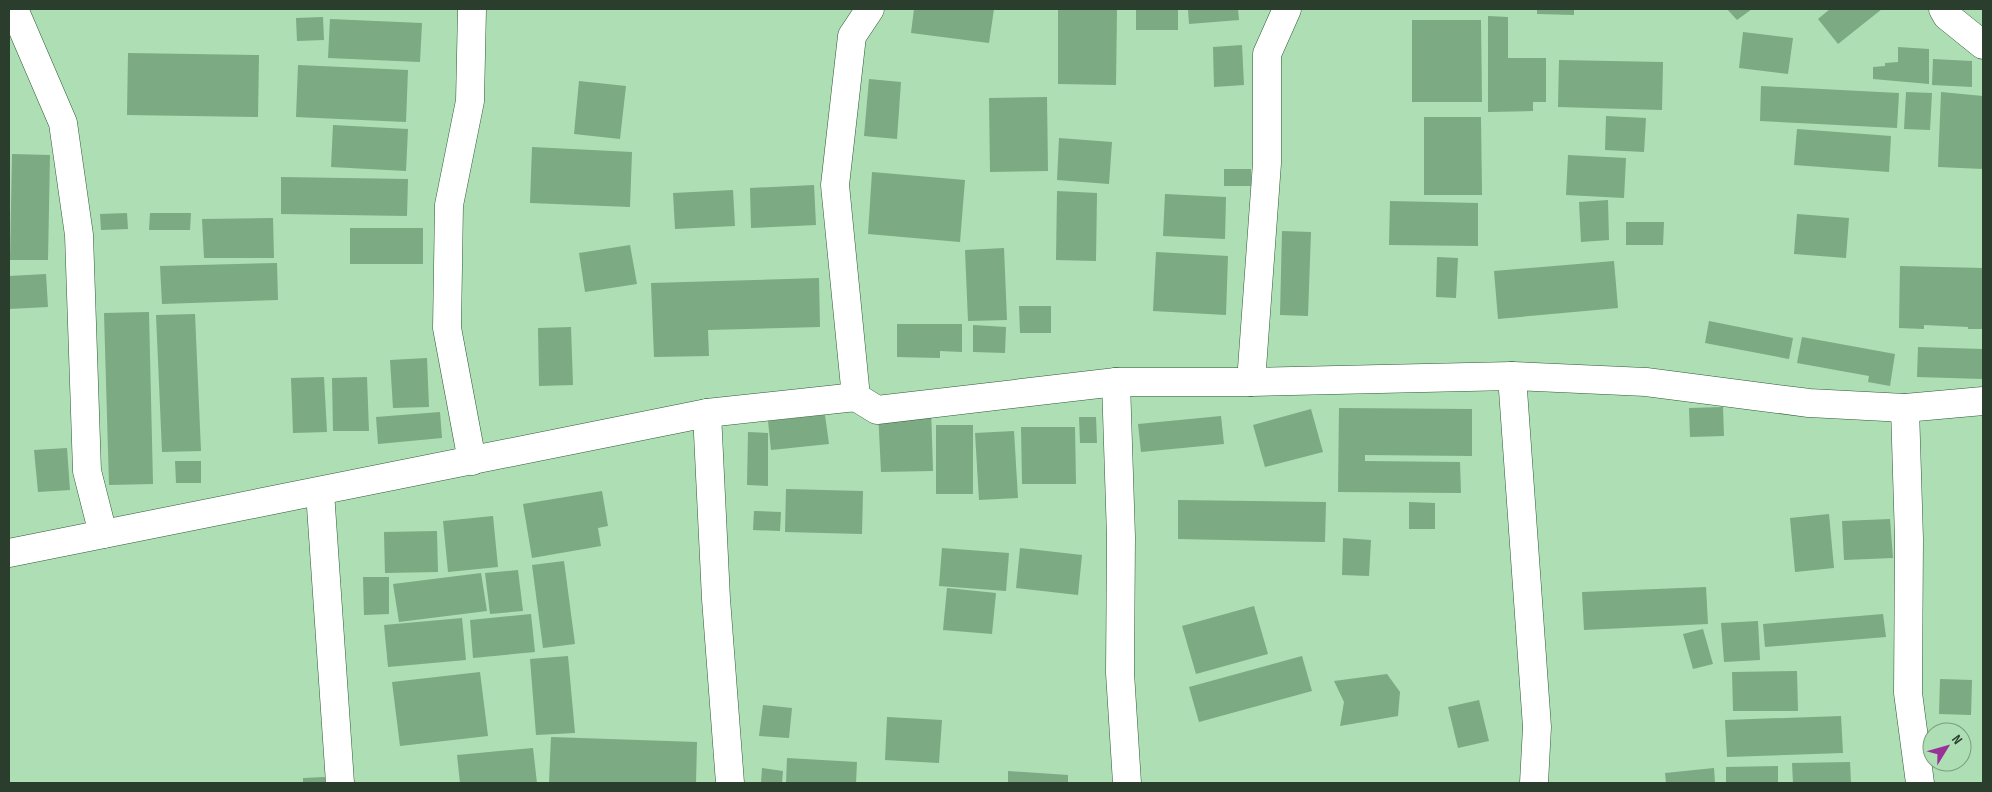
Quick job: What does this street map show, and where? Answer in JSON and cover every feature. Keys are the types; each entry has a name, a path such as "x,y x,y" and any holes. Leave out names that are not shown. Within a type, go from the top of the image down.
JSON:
{"street":[{"path":"14,9 62,123 79,235 87,471 103,534"},
{"path":"472,9 470,101 449,204 447,328 472,461"},
{"path":"856,397 834,185 852,36 870,9"},
{"path":"1251,382 1267,163 1266,54 1287,9"},
{"path":"1943,9 1947,16 1983,45"},
{"path":"9,553 707,413 856,397 877,410 1116,382 1251,382 1512,376 1646,382 1809,403 1906,408 1983,401"},
{"path":"1512,376 1537,728 1534,783"},
{"path":"1116,382 1121,537 1120,673 1127,783"},
{"path":"1906,408 1909,539 1908,693 1920,783"},
{"path":"707,413 717,608 730,783"},
{"path":"320,492 340,783"}],"building":[{"path":"914,9 994,9 989,43 911,33"},
{"path":"1058,9 1117,9 1116,85 1058,84"},
{"path":"1136,9 1178,9 1178,30 1136,30"},
{"path":"1188,9 1238,9 1239,20 1189,24"},
{"path":"1537,9 1574,9 1574,15 1537,14"},
{"path":"1727,9 1752,9 1737,20"},
{"path":"1830,9 1882,9 1838,44 1818,19"},
{"path":"1488,16 1508,17 1508,58 1546,58 1546,102 1533,102 1533,111 1488,112"},
{"path":"323,17 324,40 297,41 296,18"},
{"path":"330,19 422,23 420,62 328,58"},
{"path":"1412,20 1481,20 1482,102 1412,102"},
{"path":"1743,32 1793,38 1788,74 1739,68"},
{"path":"1242,45 1244,85 1214,87 1213,47"},
{"path":"1898,47 1929,49 1929,84 1873,79 1873,67 1885,66 1885,63 1898,62"},
{"path":"128,53 259,55 258,117 127,115"},
{"path":"1933,59 1972,61 1972,87 1932,85"},
{"path":"1559,60 1663,62 1662,110 1558,107"},
{"path":"298,65 408,70 406,122 296,117"},
{"path":"869,79 901,82 897,139 864,136"},
{"path":"579,81 626,86 620,139 574,134"},
{"path":"1761,86 1899,93 1897,128 1760,121"},
{"path":"1906,92 1932,93 1930,130 1904,129"},
{"path":"1941,92 1983,96 1983,169 1938,167"},
{"path":"1047,97 1048,171 990,172 989,98"},
{"path":"1606,116 1646,118 1644,152 1605,150"},
{"path":"1424,117 1481,117 1482,195 1424,195"},
{"path":"333,125 408,129 406,171 331,167"},
{"path":"1797,129 1891,136 1889,172 1794,165"},
{"path":"1059,138 1112,142 1109,184 1057,180"},
{"path":"532,147 632,152 630,207 530,203"},
{"path":"12,154 50,155 48,260 10,260"},
{"path":"1568,155 1626,158 1624,198 1566,195"},
{"path":"1224,169 1251,169 1251,186 1224,186"},
{"path":"872,172 965,180 960,242 868,234"},
{"path":"281,177 408,179 407,216 281,214"},
{"path":"814,185 816,225 751,228 750,188"},
{"path":"733,190 735,226 675,229 673,193"},
{"path":"1057,191 1097,193 1096,261 1056,260"},
{"path":"1165,194 1226,197 1225,239 1163,236"},
{"path":"1608,200 1609,240 1581,242 1579,202"},
{"path":"1390,201 1478,203 1478,246 1389,245"},
{"path":"127,213 128,229 101,230 100,214"},
{"path":"150,213 191,213 190,230 149,230"},
{"path":"1797,214 1849,218 1846,258 1794,254"},
{"path":"273,218 274,258 204,258 202,219"},
{"path":"1626,222 1664,222 1663,245 1626,245"},
{"path":"350,228 423,228 423,264 350,264"},
{"path":"1282,231 1311,232 1308,316 1280,315"},
{"path":"630,245 637,284 585,292 579,253"},
{"path":"1004,248 1007,320 968,321 965,250"},
{"path":"1156,252 1228,256 1226,315 1153,311"},
{"path":"1437,257 1458,258 1456,298 1436,297"},
{"path":"1614,261 1618,308 1498,319 1494,271"},
{"path":"277,263 278,300 162,304 160,266"},
{"path":"1900,266 1983,268 1983,329 1924,325 1924,329 1899,328"},
{"path":"46,274 48,307 9,309 9,276"},
{"path":"819,278 820,327 708,330 709,356 654,357 651,283"},
{"path":"1019,306 1051,306 1051,333 1020,333"},
{"path":"149,312 153,484 109,485 104,313"},
{"path":"195,314 201,451 162,452 156,315"},
{"path":"1709,321 1793,338 1789,359 1705,343"},
{"path":"897,324 962,324 962,352 940,351 940,358 897,357"},
{"path":"973,325 1006,327 1005,353 973,352"},
{"path":"571,327 573,385 539,386 538,328"},
{"path":"1802,337 1895,354 1890,386 1868,382 1869,376 1797,363"},
{"path":"1918,347 1983,349 1983,379 1917,377"},
{"path":"427,358 429,407 393,408 390,360"},
{"path":"324,377 327,432 293,433 291,378"},
{"path":"367,377 369,431 333,431 332,378"},
{"path":"1723,407 1724,436 1690,437 1689,408"},
{"path":"1339,408 1472,409 1472,456 1365,455 1365,461 1460,462 1461,493 1338,492"},
{"path":"931,409 933,471 881,472 878,411"},
{"path":"1311,409 1323,452 1265,467 1253,425"},
{"path":"440,412 442,438 378,444 376,417"},
{"path":"825,415 829,444 771,450 768,421"},
{"path":"1221,416 1224,444 1141,452 1138,424"},
{"path":"1079,417 1096,417 1097,443 1080,443"},
{"path":"936,425 973,425 973,494 936,494"},
{"path":"1021,427 1075,427 1076,484 1022,484"},
{"path":"1014,431 1018,498 979,500 975,433"},
{"path":"748,432 768,433 768,486 747,485"},
{"path":"67,448 70,490 38,492 34,450"},
{"path":"175,461 201,461 201,483 176,483"},
{"path":"786,489 863,491 862,534 785,532"},
{"path":"602,491 608,526 598,528 601,546 532,558 523,504"},
{"path":"1178,500 1326,502 1325,542 1178,539"},
{"path":"1409,502 1435,503 1435,529 1409,529"},
{"path":"754,511 781,512 780,531 753,530"},
{"path":"1829,514 1834,568 1795,572 1790,518"},
{"path":"493,516 498,567 448,572 443,521"},
{"path":"1890,519 1893,558 1844,560 1842,521"},
{"path":"437,531 438,572 385,573 384,532"},
{"path":"1343,538 1371,540 1369,576 1342,575"},
{"path":"942,548 1009,553 1006,591 939,586"},
{"path":"1020,548 1082,555 1078,595 1016,588"},
{"path":"564,561 575,644 543,648 532,565"},
{"path":"518,570 523,611 490,614 485,573"},
{"path":"481,573 487,611 399,622 393,584"},
{"path":"363,577 389,577 389,614 364,615"},
{"path":"1706,587 1708,624 1584,630 1582,592"},
{"path":"947,588 996,593 992,634 943,630"},
{"path":"1254,606 1268,654 1196,674 1182,626"},
{"path":"531,614 535,652 473,658 470,620"},
{"path":"1883,614 1886,637 1765,647 1763,624"},
{"path":"462,618 466,660 388,667 384,625"},
{"path":"1758,621 1760,660 1724,662 1721,623"},
{"path":"1703,629 1713,664 1693,669 1683,634"},
{"path":"568,656 575,733 536,735 530,659"},
{"path":"1302,656 1312,691 1199,722 1189,687"},
{"path":"1797,671 1798,711 1733,711 1732,672"},
{"path":"480,672 488,736 400,746 392,682"},
{"path":"1387,674 1400,692 1398,716 1340,726 1344,702 1334,681"},
{"path":"1940,679 1972,680 1971,715 1939,714"},
{"path":"1479,700 1489,741 1458,748 1448,707"},
{"path":"763,705 792,708 789,738 759,736"},
{"path":"1841,716 1843,753 1727,757 1725,720"},
{"path":"887,717 942,720 939,763 885,760"},
{"path":"551,737 697,742 696,783 549,783"},
{"path":"533,748 537,783 460,783 457,755"},
{"path":"787,758 857,762 856,783 786,783"},
{"path":"1850,762 1851,783 1793,783 1792,763"},
{"path":"1778,766 1778,783 1726,783 1726,767"},
{"path":"762,768 783,771 782,783 761,783"},
{"path":"1714,768 1715,783 1666,783 1665,773"},
{"path":"1008,771 1068,775 1068,783 1008,783"},
{"path":"325,777 325,783 303,783 303,778"}]}
